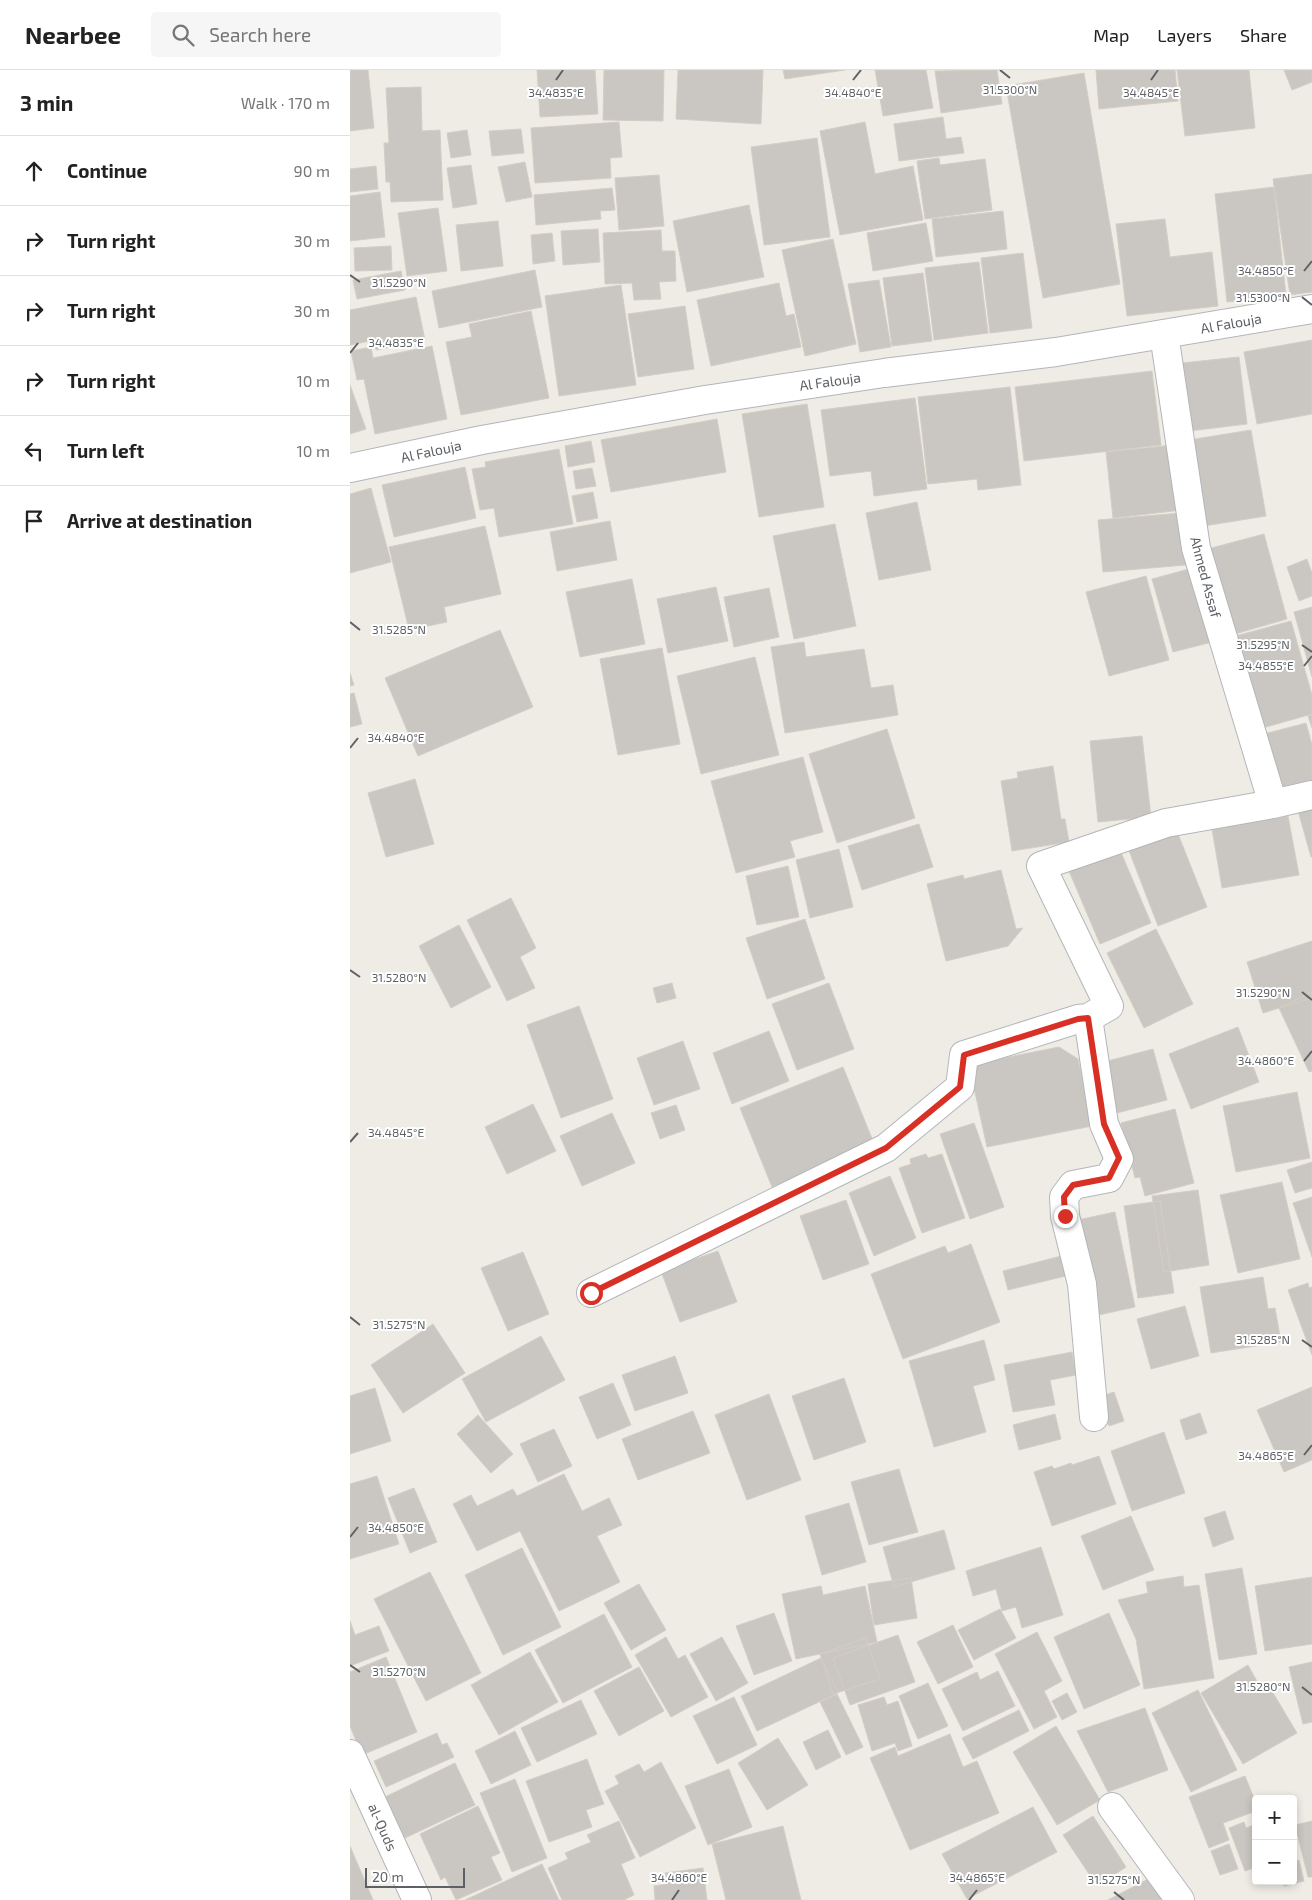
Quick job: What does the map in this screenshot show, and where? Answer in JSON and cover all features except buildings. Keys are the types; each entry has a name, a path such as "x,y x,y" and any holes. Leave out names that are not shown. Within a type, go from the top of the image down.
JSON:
{"street":[{"name":"Al Falouja","path":"350,468 482,440 705,400 884,373 1056,352 1312,309"},
{"name":"Ahmed Assaf","path":"1164,334 1196,548 1273,804"},
{"path":"591,1293 886,1148 960,1087 964,1055 1078,1019 1088,1018 1109,1006 1042,866 1166,823 1312,795"},
{"path":"1088,1018 1104,1124 1119,1158 1109,1178 1073,1185 1064,1197 1065,1216 1082,1284 1094,1417"},
{"name":"al-Quds","path":"350,1754 417,1900"},
{"path":"1112,1807 1180,1900"}],"route":[{"path":"591,1293 886,1148 960,1087 964,1055 1078,1019 1088,1018 1104,1124 1119,1158 1109,1178 1073,1185 1064,1197 1065,1216"}]}
